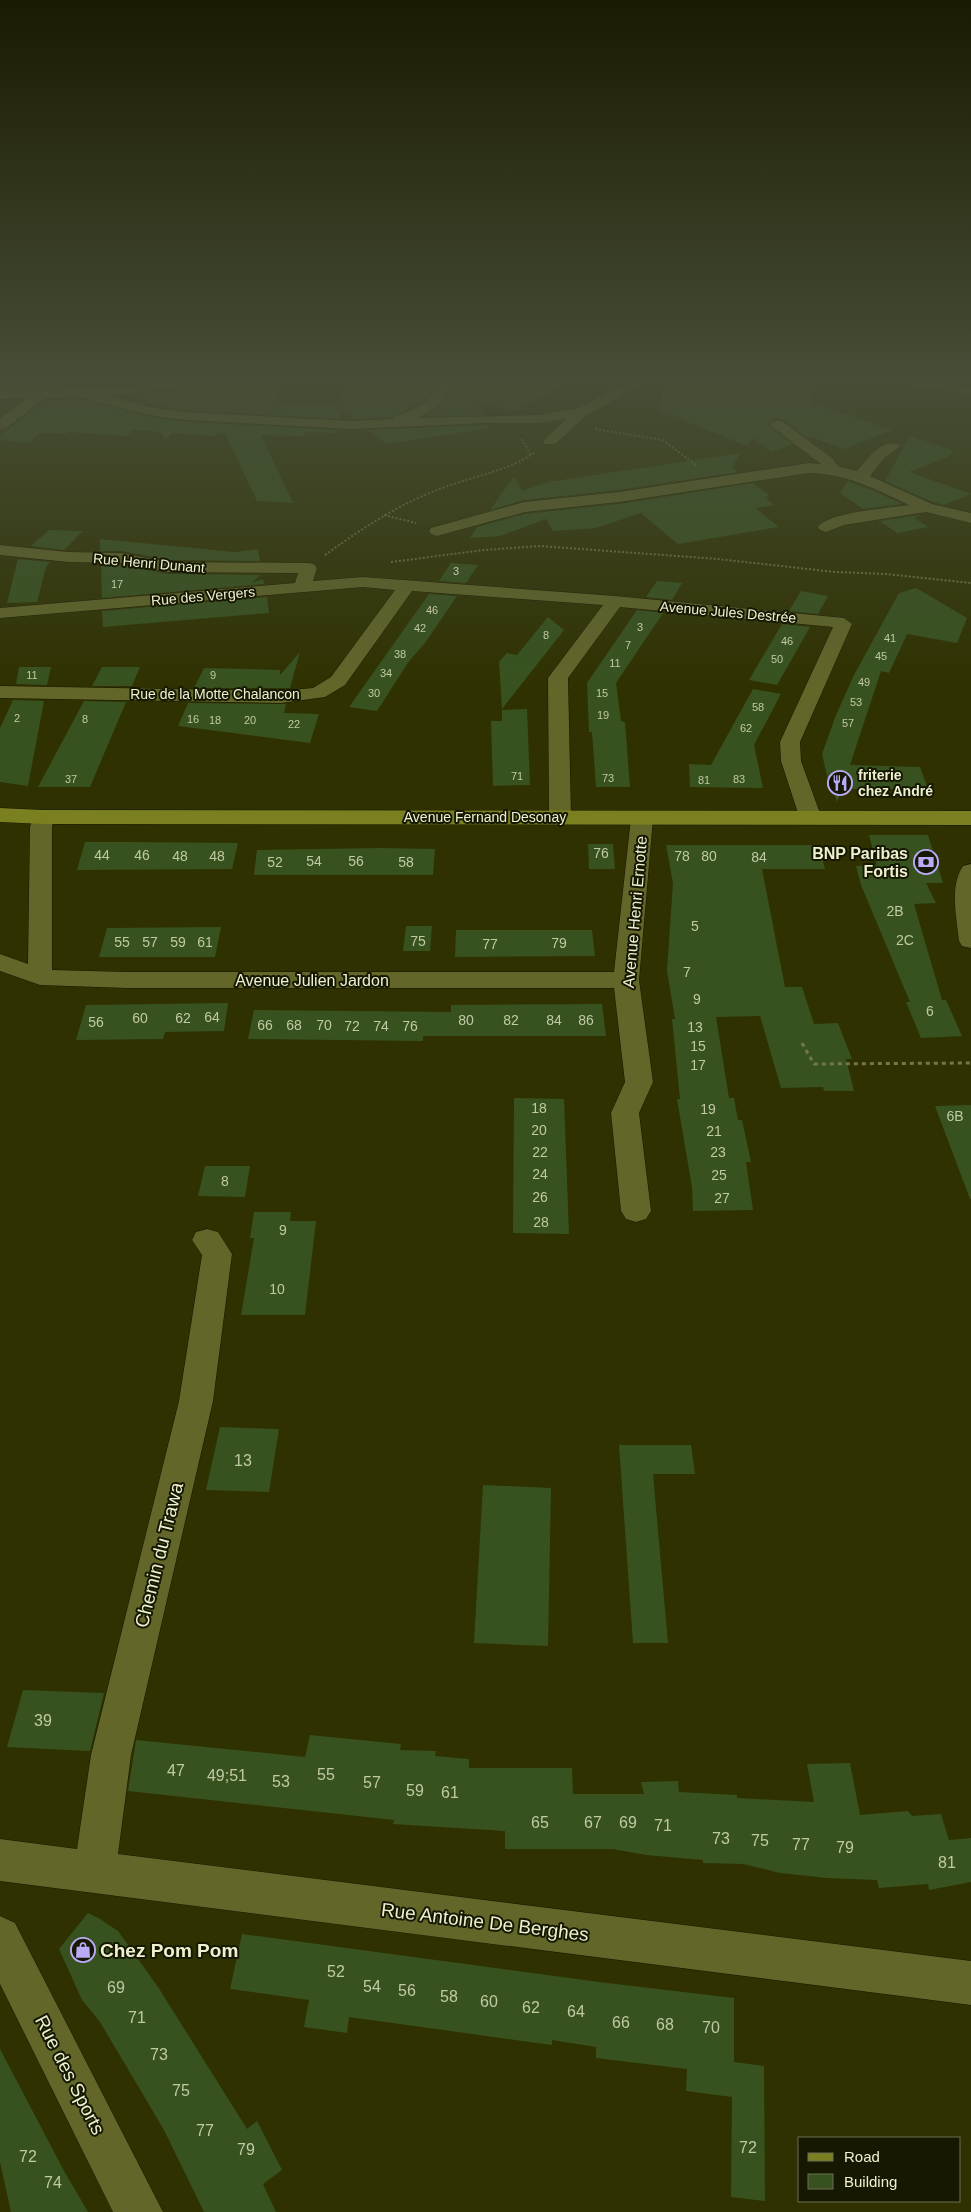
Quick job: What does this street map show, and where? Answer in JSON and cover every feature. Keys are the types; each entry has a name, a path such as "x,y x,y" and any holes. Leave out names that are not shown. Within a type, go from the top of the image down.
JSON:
{"main road":[{"name":"Avenue Fernand Desonay","path":"0,815 42,817 560,816 642,818 810,816 971,818"}],"street":[{"path":"437,530 548,502 619,497 721,481"},
{"path":"869,481 926,507 971,518"},
{"path":"826,528 840,521 926,507"},
{"path":"416,523 437,530 450,543"},
{"name":"Rue Henri Dunant","path":"0,550 68,557 121,558 169,567 308,568"},
{"path":"302,587 308,568"},
{"name":"Rue des Vergers","path":"1,616 363,582 407,586"},
{"name":"Avenue Jules Destrée","path":"407,586 614,601 843,624 790,742 791,761 810,816"},
{"name":"Rue de la Motte Chalancon","path":"0,692 281,697 318,693 338,681 407,586"},
{"path":"560,816 558,678 614,601"},
{"path":"40,977 42,817"},
{"name":"Avenue Henri Ernotte","path":"636,1211 625,1113 639,1082 626,980 642,818"},
{"path":"971,871 967,888 971,941"},
{"name":"Avenue Julien Jardon","path":"0,962 40,977 126,980 626,980"},
{"name":"Chemin du Trawa","path":"94,1872 111,1755 196,1401 217,1254 207,1240"},
{"name":"Rue Antoine De Berghes","path":"0,1860 971,1983"},
{"name":"Rue des Sports","path":"0,1938 140,2212"}],"path":[{"path":"308,568 383,515 458,481"},
{"path":"383,515 416,523"},
{"path":"391,562 468,551 540,546 690,556 835,572 886,574 971,583"},
{"path":"802,1043 814,1064 971,1063"}],"building":[{"path":"248,481 283,481 293,503 257,501"},
{"path":"510,481 517,481 522,491 548,482 677,481 619,490 524,500 490,510"},
{"path":"849,481 902,504 863,509 840,493"},
{"path":"886,481 935,481 971,494 944,505"},
{"path":"753,483 770,496 764,497 775,505 755,508 779,527 678,544 641,513 596,528 553,531 546,519 500,536 470,538 477,527 525,514 619,504"},
{"path":"921,515 914,518 929,527 897,533 880,521"},
{"path":"49,530 83,531 64,550 31,546"},
{"path":"100,539 235,552 258,549 260,561 169,560 121,551 100,551"},
{"path":"18,559 50,562 46,567 37,602 7,603"},
{"path":"451,563 478,565 466,583 439,581"},
{"path":"101,564 121,565 169,574 261,575 251,583 263,579 264,584 102,598"},
{"path":"657,581 682,583 672,600 646,597"},
{"path":"916,588 967,618 957,643 907,634 889,673 881,671 850,765 920,767 928,789 842,789 837,802 833,789 830,789 822,754 836,715 854,675 899,593"},
{"path":"801,591 828,596 818,614 789,611"},
{"path":"429,594 457,596 425,643 409,661 377,711 349,707"},
{"path":"267,597 269,613 103,627 102,611"},
{"path":"637,610 663,613 616,683 621,721 625,722 630,787 596,787 592,732 589,732 587,683"},
{"path":"548,617 564,630 502,709 499,662 507,653 517,655"},
{"path":"782,624 810,627 777,685 749,680"},
{"path":"300,652 290,688 194,688 204,668 280,670 280,675"},
{"path":"19,667 51,667 47,685 16,684"},
{"path":"102,667 140,667 132,686 92,686"},
{"path":"753,689 781,694 754,745 763,788 690,787 689,764 711,765"},
{"path":"13,700 44,701 28,786 0,782 0,728"},
{"path":"84,701 126,702 90,787 38,787"},
{"path":"188,703 286,704 284,713 319,714 310,743 178,726"},
{"path":"527,709 530,785 493,786 491,721 502,721 502,710"},
{"path":"869,835 928,835 943,883 926,883 936,903 914,904 942,1000 946,1000 962,1036 921,1038 906,1002 910,1002 861,885 856,866 877,865"},
{"path":"85,842 238,843 232,869 77,870"},
{"path":"588,844 613,844 615,869 589,869"},
{"path":"666,845 819,845 825,869 762,869 785,987 802,987 814,1024 838,1023 852,1059 846,1059 854,1091 824,1091 823,1087 781,1088 760,1016 716,1017 729,1098 734,1098 738,1120 742,1120 751,1162 746,1162 753,1210 693,1211 692,1187 677,1099 680,1099 672,1019 675,1019 667,971 673,883"},
{"path":"435,849 433,875 254,875 257,850"},
{"path":"406,926 432,926 430,951 403,951"},
{"path":"221,927 215,957 99,957 107,928"},
{"path":"456,930 592,930 595,956 455,957"},
{"path":"228,1003 224,1031 165,1032 163,1039 76,1040 86,1005"},
{"path":"602,1004 606,1036 423,1036 423,1041 248,1039 254,1010 451,1012 451,1005"},
{"path":"514,1098 564,1099 569,1234 513,1233"},
{"path":"971,1105 971,1199 970,1199 935,1106"},
{"path":"205,1166 250,1166 245,1197 198,1196"},
{"path":"254,1212 291,1212 290,1221 316,1221 305,1315 241,1315 254,1238 250,1238"},
{"path":"220,1427 279,1429 269,1492 206,1490"},
{"path":"619,1445 691,1445 695,1474 653,1474 668,1643 633,1643"},
{"path":"483,1485 551,1488 548,1646 474,1643"},
{"path":"23,1690 104,1693 90,1751 7,1747"},
{"path":"310,1735 401,1744 400,1750 436,1751 435,1756 469,1759 469,1768 572,1768 573,1794 644,1794 641,1782 678,1781 679,1792 737,1795 737,1798 814,1802 807,1764 850,1763 860,1815 908,1811 912,1816 941,1814 949,1840 971,1838 971,1882 929,1890 928,1884 879,1888 877,1880 827,1878 780,1873 743,1864 703,1863 703,1860 646,1855 613,1849 505,1849 505,1831 393,1824 394,1820 128,1791 136,1740 305,1757"},
{"path":"88,1913 118,1931 158,1987 247,2129 257,2121 282,2170 263,2184 276,2212 204,2212 164,2130 100,2022 82,2000 59,1949"},
{"path":"242,1934 599,1982 734,1998 734,2062 764,2066 765,2201 731,2197 732,2097 686,2091 687,2069 596,2058 596,2047 552,2040 552,2045 349,2017 347,2033 304,2027 309,2000 230,1989"},
{"path":"0,2049 63,2169 88,2212 11,2212 0,2162"}],"place":[{"name":"friterie chez André","path":"840,783"},
{"name":"BNP Paribas Fortis","path":"926,862"},
{"name":"Chez Pom Pom","path":"83,1950"}]}
